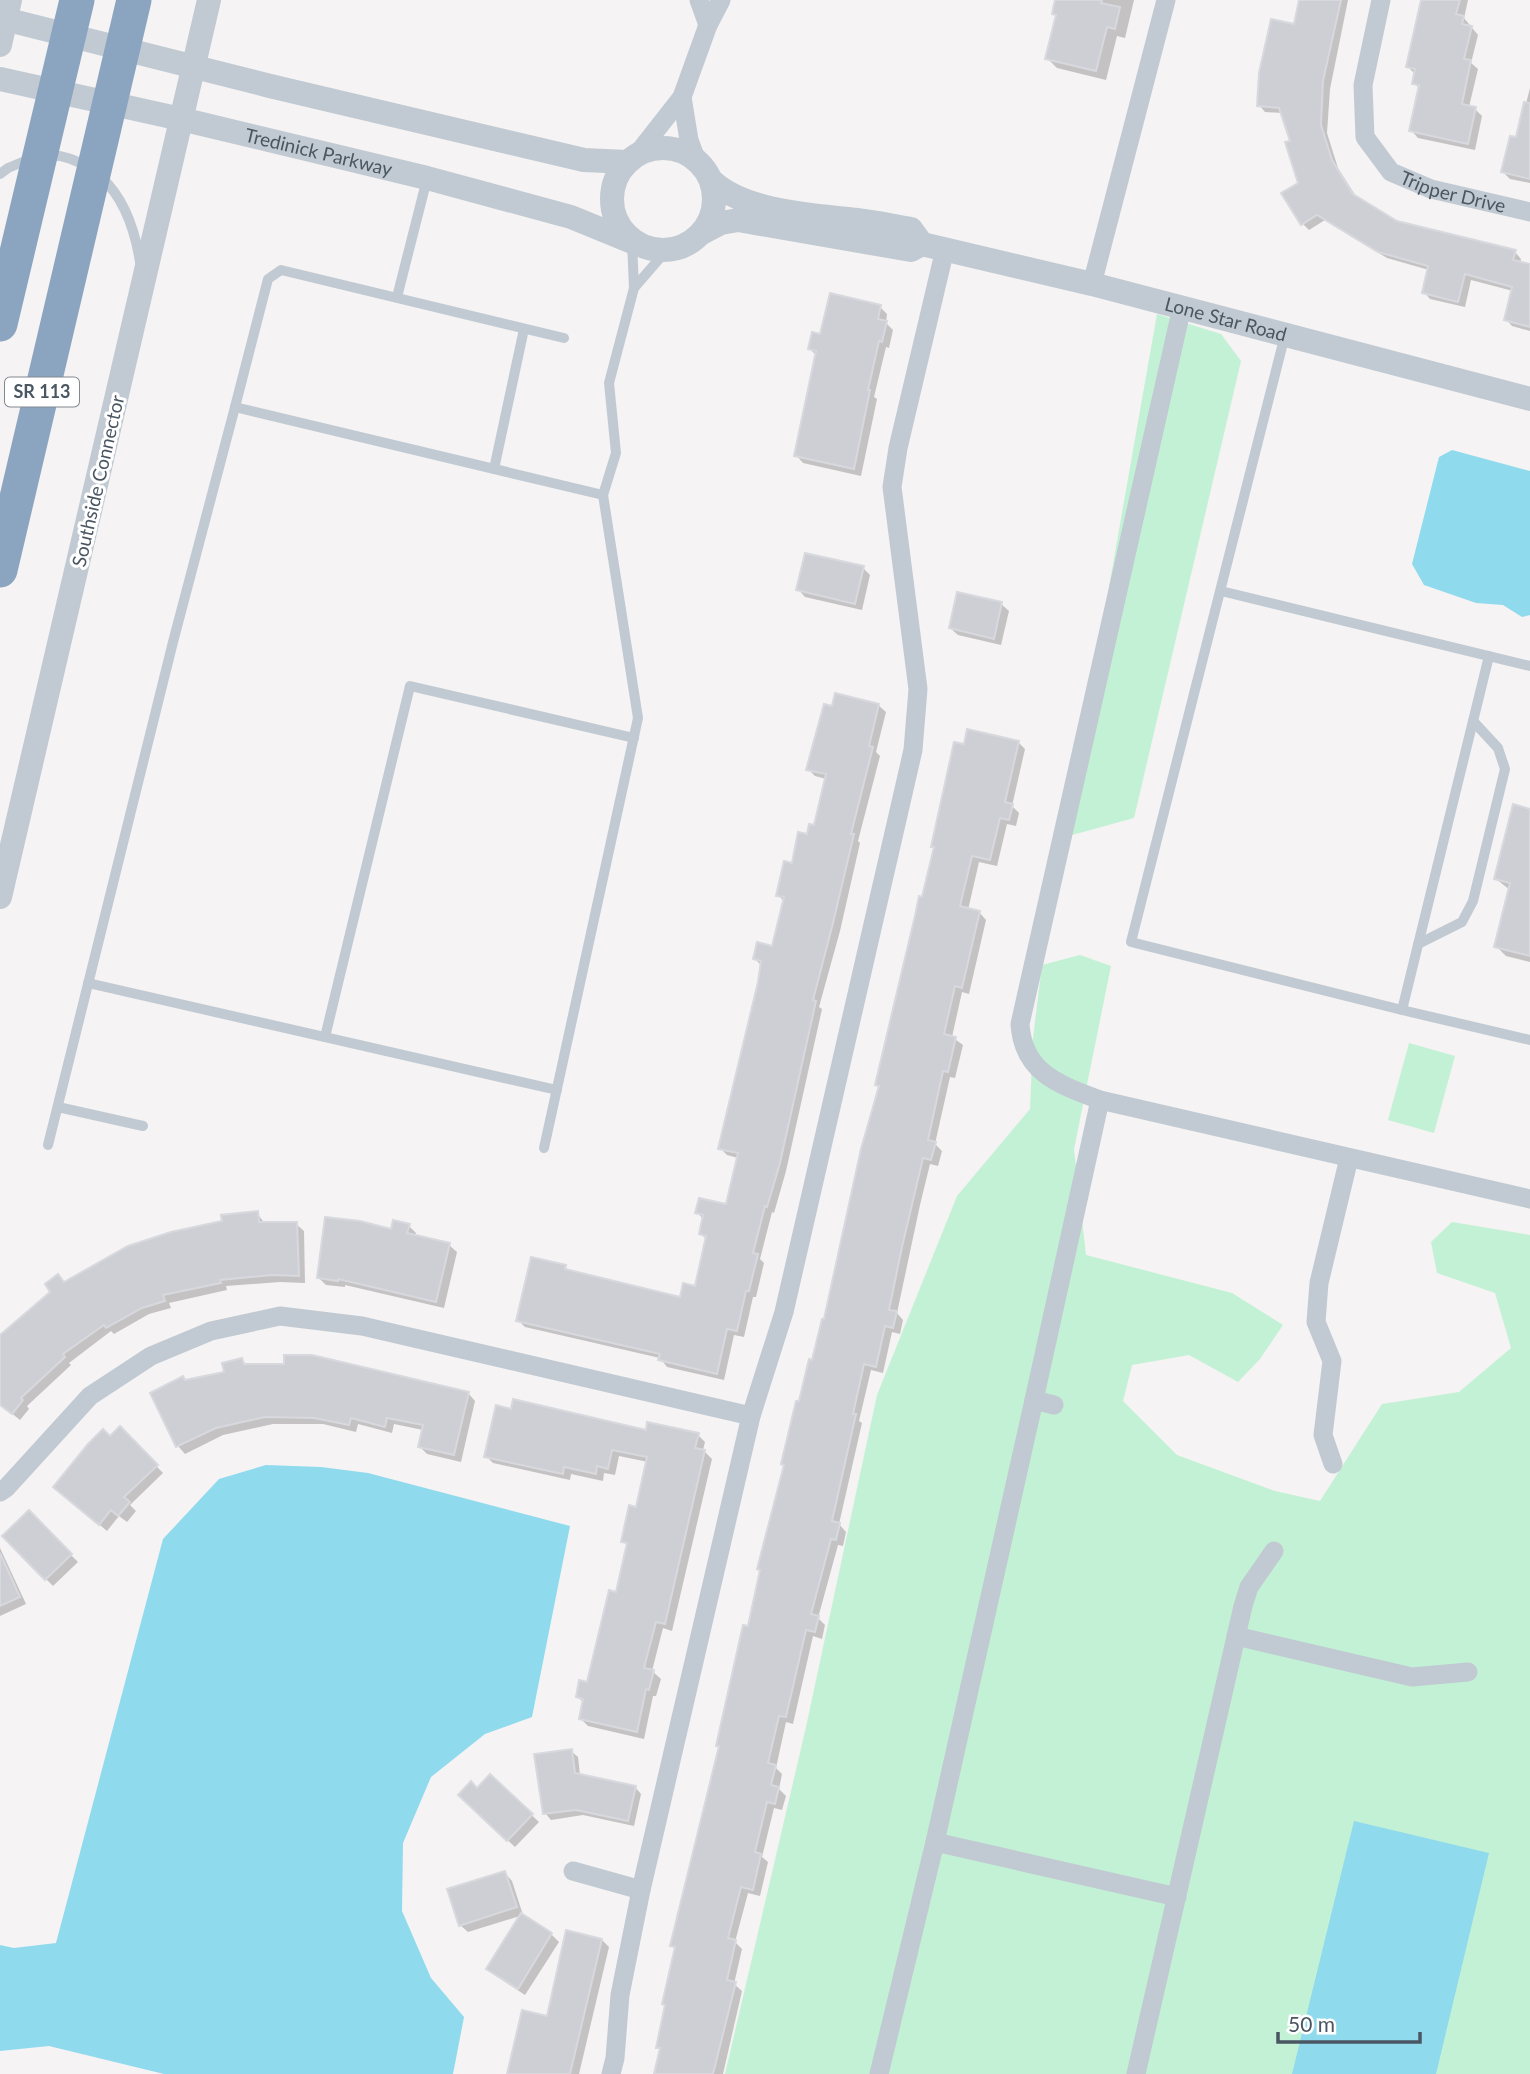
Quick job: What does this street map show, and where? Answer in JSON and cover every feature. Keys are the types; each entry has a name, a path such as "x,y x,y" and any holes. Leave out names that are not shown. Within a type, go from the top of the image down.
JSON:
{"highway":[{"path":"0,324 77,0"},
{"name":"SR 113","path":"0,570 133,5"}],"street":[{"name":"Southside Connector","path":"0,897 209,0"},
{"path":"699,0 708,25"},
{"path":"682,97 689,140 696,159 712,181 714,209 710,222 692,243 666,251 649,249 632,242 614,218 611,203 615,181 682,97 708,25 721,0"},
{"path":"1092,284 1166,0"},
{"name":"Tripper Drive","path":"1381,0 1363,85 1365,137 1391,172 1431,189 1530,212"},
{"path":"0,45 5,13 270,86 584,160 631,160 646,151 659,148 672,148 696,159"},
{"name":"Tredinick Parkway","path":"0,79 427,178 570,216 632,242"},
{"name":"Lone Star Road","path":"712,181 723,192 751,203 911,229 934,246 1182,307 1530,399"},
{"name":"Lone Star Road","path":"702,233 721,223 738,220 911,250 934,246"},
{"path":"611,2074 615,2058 620,1995 641,1890 751,1416 785,1312 913,750 918,688 892,487 934,246"},
{"path":"1182,307 1020,1024 1021,1042 1038,1069 1063,1086 1100,1100 1530,1199"},
{"path":"879,2074 934,1842 1100,1100"},
{"path":"1333,1464 1323,1435 1332,1361 1316,1322 1320,1283 1349,1158"},
{"path":"0,1492 90,1396 151,1356 211,1331 280,1316 362,1326 751,1416"},
{"path":"1034,1400 1054,1405"},
{"path":"1136,2074 1236,1636 1249,1587 1274,1551"},
{"path":"1236,1636 1412,1677 1468,1672"},
{"path":"934,1842 1177,1897"},
{"path":"573,1871 641,1890"}],"lane":[{"path":"0,174 26,159 52,155 78,161 102,178 119,196 136,237 144,284"},
{"path":"397,297 427,178"},
{"path":"544,1148 638,719 603,495 616,453 609,383 634,288 632,242"},
{"path":"634,288 666,251"},
{"path":"48,1145 173,642 268,279 281,270 565,338"},
{"path":"494,469 524,329"},
{"path":"1286,334 1131,942 1530,1040"},
{"path":"235,407 603,495"},
{"path":"1220,591 1530,666"},
{"path":"1402,1010 1489,656"},
{"path":"325,1037 410,686 634,738"},
{"path":"1418,944 1462,922 1473,901 1505,769 1498,748 1473,720"},
{"path":"88,984 557,1090"},
{"path":"58,1107 143,1126"}],"green space":[{"path":"1157,314 1221,334 1241,361 1134,818 1065,837"},
{"path":"1080,955 1111,966 1074,1149 1086,1255 1232,1293 1283,1325 1260,1359 1238,1382 1189,1355 1132,1365 1123,1401 1177,1455 1275,1491 1320,1501 1382,1404 1459,1392 1511,1348 1495,1293 1437,1273 1431,1242 1452,1222 1530,1235 1530,2074 725,2074 806,1727 877,1395 957,1196 1030,1109 1033,1038 1042,965"},
{"path":"1409,1043 1455,1056 1434,1133 1388,1120"}],"water":[{"path":"1452,450 1530,471 1530,615 1522,617 1503,605 1476,603 1424,585 1412,564 1439,457"},
{"path":"266,1465 321,1467 368,1473 570,1526 532,1717 485,1734 431,1777 403,1843 402,1911 431,1978 464,2017 453,2074 164,2074 49,2046 0,2051 0,1945 14,1948 56,1943 163,1539 219,1479"},
{"path":"1354,1821 1489,1853 1436,2074 1292,2074"}],"building":[{"path":"1055,0 1102,0 1101,3 1120,7 1115,29 1107,27 1096,71 1045,59 1056,15 1052,14"},
{"path":"1299,0 1341,0 1323,81 1321,125 1332,160 1353,194 1397,221 1516,250 1513,260 1530,264 1530,327 1504,320 1512,287 1465,274 1458,302 1422,293 1428,266 1378,252 1317,215 1301,225 1281,193 1298,183 1285,142 1290,141 1279,108 1257,106 1259,73 1271,19 1294,24"},
{"path":"1421,0 1460,0 1456,14 1464,16 1462,24 1472,26 1464,59 1471,60 1462,104 1476,107 1468,144 1409,131 1419,85 1412,84 1415,69 1406,67"},
{"path":"1524,102 1530,103 1530,179 1501,172 1510,136 1516,137"},
{"path":"830,293 881,305 878,319 887,321 882,342 879,341 868,390 854,469 794,456 816,351 808,349 812,332 820,334"},
{"path":"805,553 864,566 855,604 796,590"},
{"path":"957,592 1002,602 994,639 949,628"},
{"path":"835,693 879,704 869,746 873,747 813,1000 816,1001 780,1163 753,1253 758,1254 749,1291 746,1291 737,1331 727,1329 717,1374 658,1360 660,1354 516,1321 531,1257 566,1265 565,1269 680,1297 683,1283 695,1286 706,1236 699,1234 703,1215 695,1213 699,1198 726,1204 738,1153 718,1149 758,982 761,961 753,959 757,942 772,946 784,897 776,896 784,861 792,863 798,832 807,834 809,824 814,825 826,774 806,770 824,704 832,706"},
{"path":"967,729 1019,741 1005,802 1013,804 1009,820 1000,818 990,860 972,856 960,906 980,911 962,988 955,986 944,1034 956,1037 948,1072 943,1071 928,1140 936,1142 931,1160 923,1158 902,1247 889,1310 897,1311 893,1328 885,1326 876,1367 864,1364 853,1414 856,1414 832,1521 840,1523 836,1540 831,1539 811,1614 819,1616 815,1632 806,1630 786,1717 779,1716 768,1763 776,1765 771,1785 779,1787 775,1804 767,1802 755,1852 761,1854 753,1890 741,1887 728,1938 736,1940 727,1980 736,1982 713,2074 654,2074 660,2048 656,2048 665,2005 662,2004 675,1947 670,1946 719,1746 716,1746 743,1625 748,1626 760,1570 757,1569 784,1465 781,1464 796,1401 799,1401 809,1359 812,1360 824,1319 861,1149 879,1086 875,1085 919,896 922,897 934,847 931,847 954,742 964,744"},
{"path":"1513,804 1530,809 1530,956 1494,947 1510,883 1494,879"},
{"path":"258,1211 259,1222 297,1222 299,1276 272,1275 220,1280 221,1283 163,1295 165,1301 142,1308 106,1328 104,1325 63,1354 65,1357 21,1398 23,1400 12,1414 0,1405 0,1335 50,1292 45,1284 58,1274 64,1282 128,1246 171,1232 222,1221 221,1215"},
{"path":"325,1217 360,1221 391,1229 393,1220 410,1224 407,1233 450,1243 436,1302 338,1279 317,1278"},
{"path":"284,1355 312,1355 469,1392 454,1455 418,1447 423,1425 387,1418 385,1427 351,1418 349,1425 314,1418 265,1417 216,1428 176,1447 150,1393 183,1376 185,1380 224,1372 222,1363 242,1358 244,1364 284,1364"},
{"path":"513,1399 646,1430 647,1422 699,1433 695,1448 705,1450 665,1624 656,1622 644,1668 654,1670 649,1690 646,1689 637,1732 579,1719 583,1699 576,1697 579,1680 587,1682 609,1590 616,1592 627,1543 621,1542 629,1505 636,1507 647,1457 612,1450 608,1469 597,1466 596,1474 564,1467 563,1474 484,1457 496,1405 511,1409"},
{"path":"120,1426 158,1465 124,1497 130,1502 118,1516 111,1510 99,1525 53,1487 103,1429 110,1436"},
{"path":"29,1510 72,1554 45,1580 2,1536"},
{"path":"0,1553 20,1597 0,1606"},
{"path":"572,1749 575,1773 636,1786 628,1821 576,1810 543,1814 534,1754"},
{"path":"490,1774 533,1814 507,1841 458,1795 471,1781 477,1788"},
{"path":"505,1871 517,1907 459,1926 447,1889"},
{"path":"521,1913 552,1933 518,1989 486,1969"},
{"path":"566,1930 602,1939 570,2074 507,2074 522,2010 547,2016"}]}
